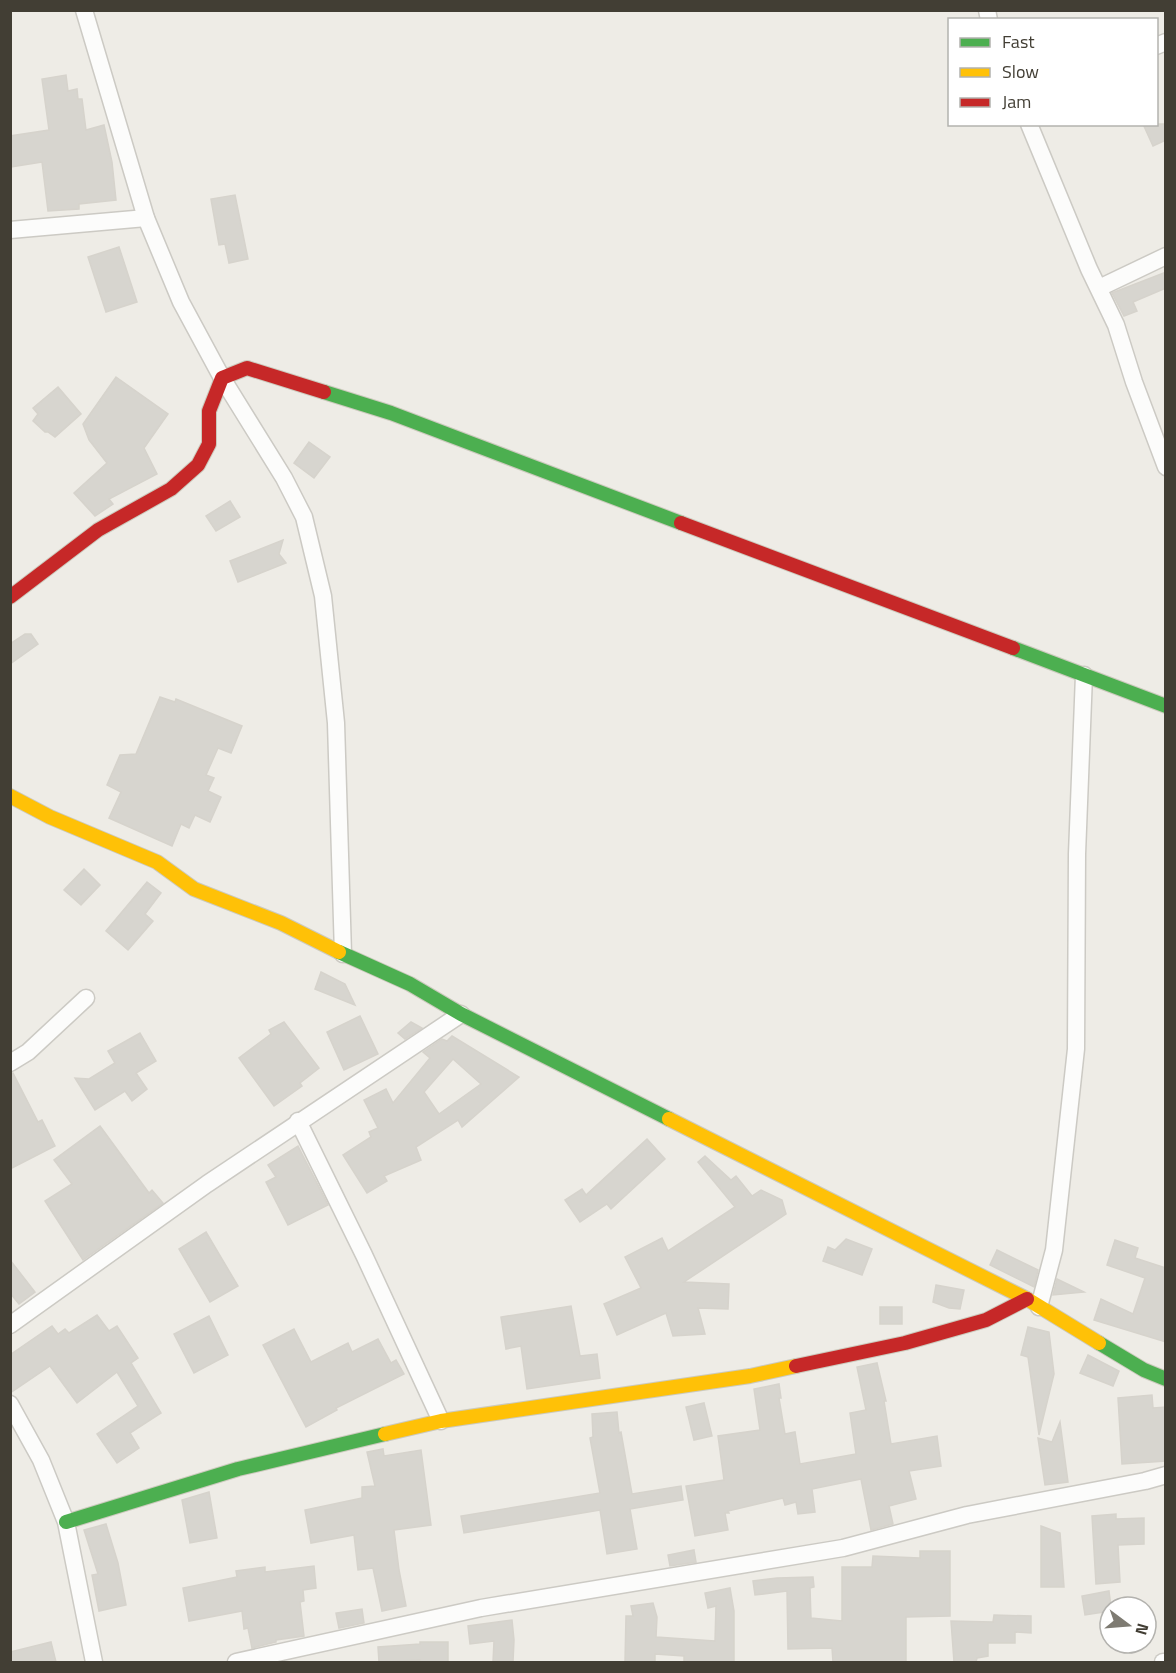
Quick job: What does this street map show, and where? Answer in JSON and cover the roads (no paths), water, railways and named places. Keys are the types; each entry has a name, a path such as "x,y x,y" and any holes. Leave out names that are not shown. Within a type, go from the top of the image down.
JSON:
{"street":[{"path":"84,10 146,218 182,302 222,378 284,478 304,517 323,596 336,723 344,954"},
{"path":"1030,126 1089,269 1116,325 1134,382 1166,466"},
{"path":"10,230 146,218"},
{"path":"1099,288 1166,256"},
{"path":"10,597 98,530 171,489 198,465 209,444 209,411 222,378 247,368 391,413 1166,706"},
{"path":"66,1522 238,1469 441,1421 750,1376 904,1343 986,1320 1033,1303 1054,1250 1076,1049 1077,854 1084,675"},
{"path":"10,796 50,817 157,862 194,889 281,923 410,984 461,1014 1033,1303 1144,1370 1166,1379"},
{"path":"10,1063 28,1052 86,998"},
{"path":"10,1325 298,1121 461,1014"},
{"path":"298,1121 364,1255 441,1421"},
{"path":"10,1404 41,1460 66,1522 94,1662"},
{"path":"236,1662 481,1608 843,1548 967,1515 1166,1475"}]}
